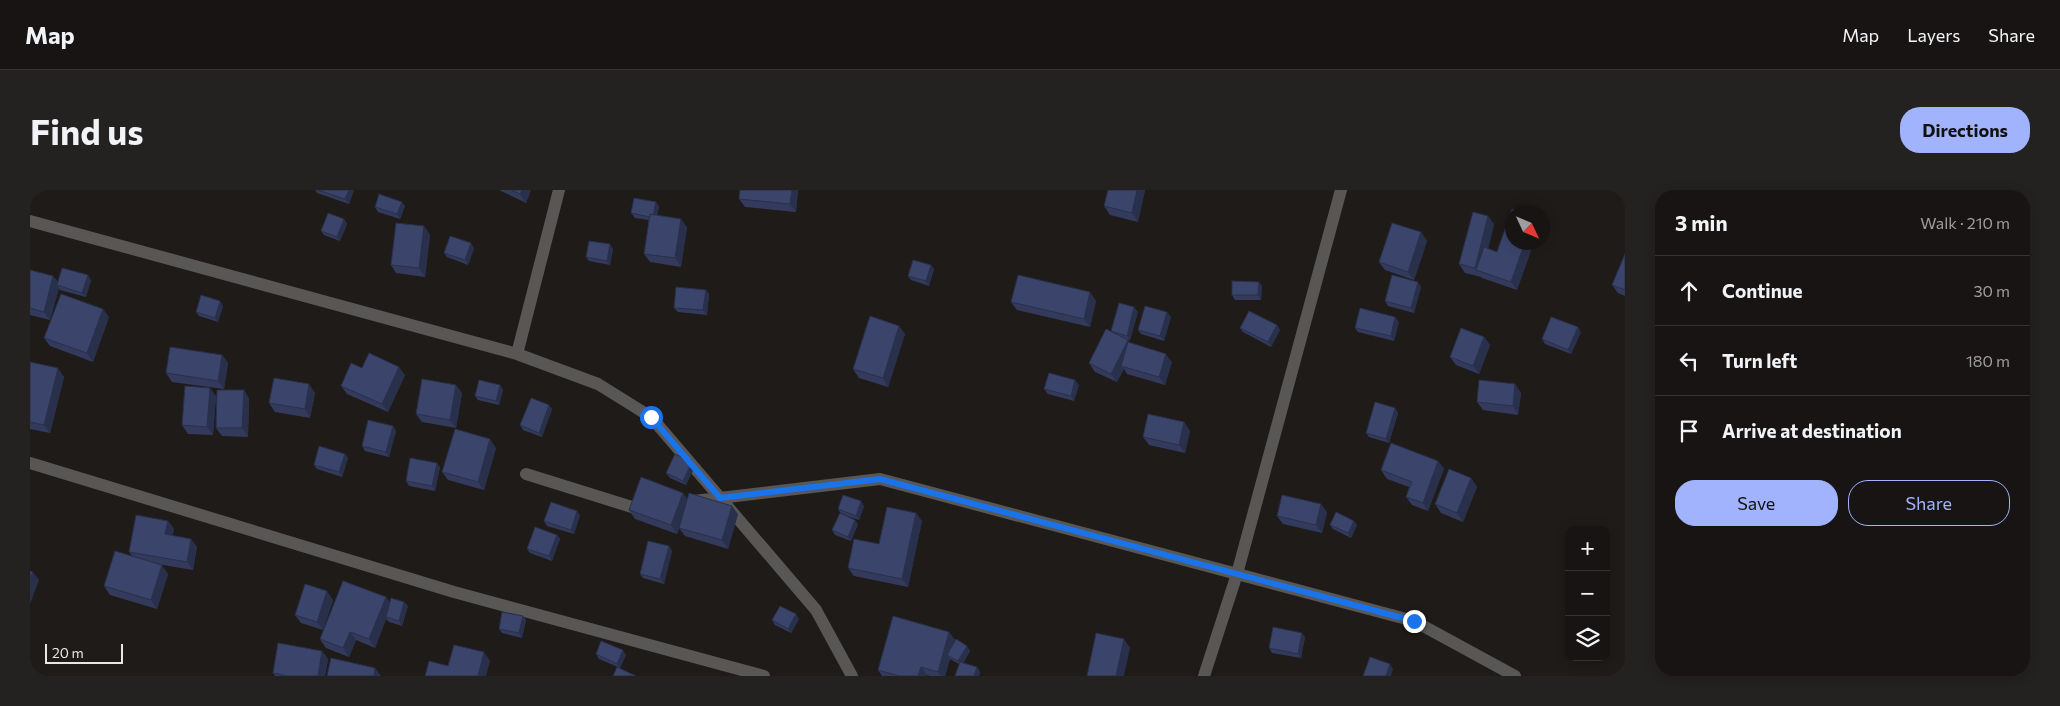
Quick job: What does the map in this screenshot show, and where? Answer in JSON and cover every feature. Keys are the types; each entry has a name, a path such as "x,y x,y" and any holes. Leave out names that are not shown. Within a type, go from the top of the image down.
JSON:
{"street":[{"path":"517,354 559,190"},
{"path":"1204,676 1237,574 1341,190"},
{"path":"30,220 517,354 598,384 651,417 816,610 852,676"},
{"path":"30,463 454,592 764,676"},
{"path":"526,474 635,508 663,505"},
{"path":"682,502 880,479 1414,621 1515,676"}],"building":[{"path":"318,190 349,190 345,199"},
{"path":"511,190 522,190 520,194"},
{"path":"740,190 792,190 790,204 739,199"},
{"path":"1108,190 1137,190 1132,213 1104,206"},
{"path":"379,194 402,202 397,214 375,207"},
{"path":"634,198 656,202 653,215 650,214 650,217 631,213"},
{"path":"1473,212 1488,216 1475,268 1459,264"},
{"path":"328,213 344,219 337,237 321,231"},
{"path":"650,214 681,219 675,258 644,254"},
{"path":"396,223 424,226 419,268 391,265"},
{"path":"1392,223 1421,232 1408,272 1379,262"},
{"path":"1505,229 1505,250 1522,250 1511,282 1476,270 1484,247 1497,252"},
{"path":"450,236 471,243 465,260 444,253"},
{"path":"589,241 610,244 607,261 586,257"},
{"path":"1625,254 1625,290 1612,285"},
{"path":"913,260 931,265 926,281 908,276"},
{"path":"62,268 88,275 82,293 57,285"},
{"path":"30,270 53,276 44,312 30,308"},
{"path":"1018,275 1090,292 1084,319 1011,302"},
{"path":"1392,275 1418,282 1411,308 1385,301"},
{"path":"1232,281 1259,282 1258,295 1232,295"},
{"path":"676,287 706,290 703,310 674,308"},
{"path":"61,294 103,309 87,353 44,338"},
{"path":"201,295 220,301 215,318 196,312"},
{"path":"1119,303 1134,307 1127,336 1111,331"},
{"path":"1145,306 1167,312 1160,336 1138,330"},
{"path":"1360,308 1395,317 1391,336 1355,328"},
{"path":"1249,311 1277,325 1268,342 1240,328"},
{"path":"870,316 899,326 883,378 853,369"},
{"path":"1551,317 1578,327 1568,350 1542,339"},
{"path":"1461,328 1484,337 1473,366 1450,357"},
{"path":"1106,329 1128,340 1111,374 1089,363"},
{"path":"1128,342 1166,354 1159,377 1121,366"},
{"path":"170,347 222,355 218,381 166,373"},
{"path":"369,353 399,367 382,404 341,386 351,363 362,368"},
{"path":"30,362 58,368 44,425 30,422"},
{"path":"1049,373 1075,380 1071,396 1044,389"},
{"path":"274,378 309,384 305,409 269,403"},
{"path":"422,379 456,385 450,420 416,414"},
{"path":"479,380 500,385 496,401 475,396"},
{"path":"1479,380 1515,384 1513,406 1477,402"},
{"path":"185,386 210,388 207,427 182,425"},
{"path":"217,390 244,390 242,428 216,428"},
{"path":"531,398 549,405 539,433 520,425"},
{"path":"1375,402 1395,408 1386,439 1366,433"},
{"path":"1148,414 1184,422 1179,445 1143,437"},
{"path":"368,420 393,426 386,452 362,446"},
{"path":"455,429 490,439 478,482 442,472"},
{"path":"1391,443 1438,461 1423,503 1406,497 1412,482 1381,470"},
{"path":"319,446 345,454 339,472 314,465"},
{"path":"675,454 692,462 683,481 666,473"},
{"path":"410,458 437,463 432,486 406,481"},
{"path":"1449,469 1471,478 1457,513 1435,504"},
{"path":"641,477 683,493 671,525 629,510"},
{"path":"689,493 732,506 722,540 679,528"},
{"path":"843,495 861,501 856,516 838,509"},
{"path":"1282,495 1321,504 1316,525 1277,516"},
{"path":"551,502 577,511 571,530 544,521"},
{"path":"887,507 916,513 902,579 848,568 854,539 879,544"},
{"path":"1336,512 1354,521 1348,533 1330,525"},
{"path":"840,513 855,520 848,537 832,530"},
{"path":"136,515 168,521 165,534 191,539 187,562 129,552"},
{"path":"535,527 557,535 549,556 527,549"},
{"path":"648,541 669,546 660,579 640,574"},
{"path":"115,551 162,565 151,600 104,586"},
{"path":"343,581 386,597 369,639 350,632 343,648 320,639"},
{"path":"305,584 327,591 317,622 295,615"},
{"path":"391,598 404,602 399,621 386,617"},
{"path":"780,606 796,614 788,629 772,620"},
{"path":"502,612 523,616 519,633 499,629"},
{"path":"893,616 949,632 938,672 921,667 918,676 899,676 878,670"},
{"path":"1273,627 1302,633 1298,654 1269,648"},
{"path":"1096,633 1124,639 1116,676 1087,676"},
{"path":"956,639 967,646 958,661 947,655"},
{"path":"601,641 623,650 617,664 596,654"},
{"path":"278,643 322,651 318,676 287,676 273,673"},
{"path":"454,645 484,652 478,676 425,676 429,661 448,666"},
{"path":"1370,657 1390,664 1386,676 1363,676"},
{"path":"331,658 375,668 374,676 327,676"},
{"path":"960,662 977,667 974,676 955,676"},
{"path":"617,667 636,676 613,676"}],"route":[{"path":"651,417 720,498 880,479 1414,621"}]}
